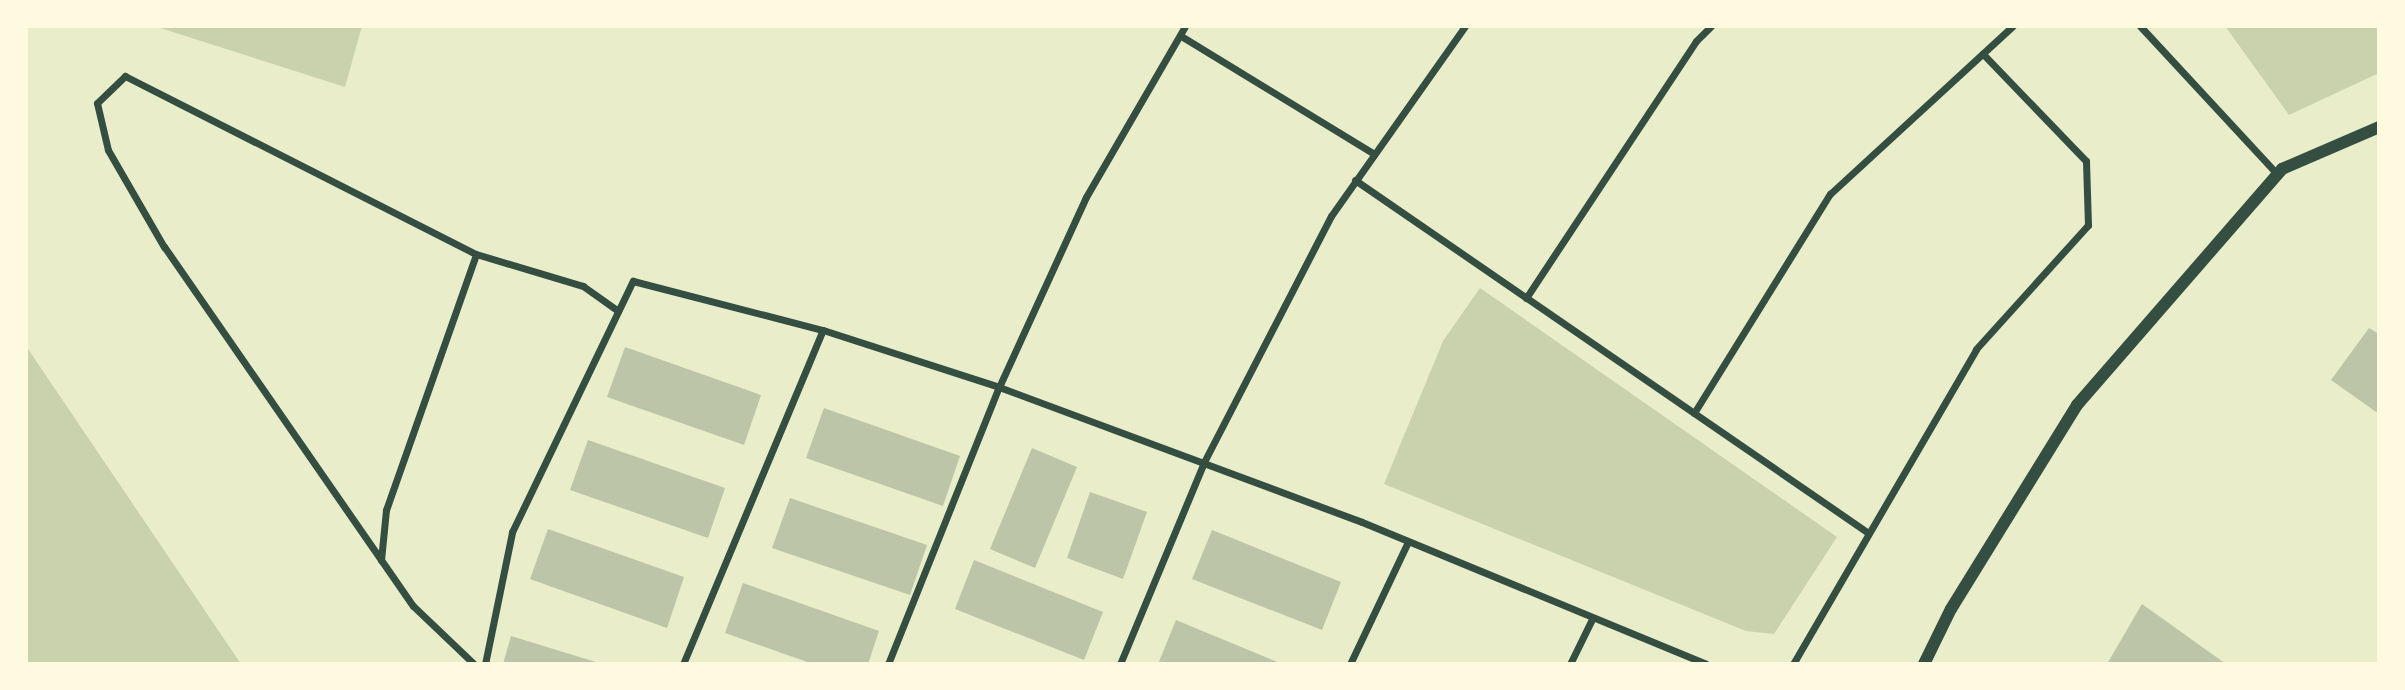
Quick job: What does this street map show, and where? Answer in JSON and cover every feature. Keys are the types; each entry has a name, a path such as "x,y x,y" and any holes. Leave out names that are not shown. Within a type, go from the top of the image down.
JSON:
{"street":[{"path":"888,664 999,387 1086,197 1185,26"},
{"path":"1120,664 1204,462 1331,216 1465,26"},
{"path":"1526,298 1689,52 1710,26"},
{"path":"1694,414 1830,194 2013,26"},
{"path":"2140,26 2278,174"},
{"path":"1181,36 1374,154"},
{"path":"1793,664 1867,532 1976,349 2088,225 2086,161 1983,54"},
{"path":"474,664 413,606 164,247 108,150 97,103 125,76 476,254 583,286 618,311"},
{"path":"1924,664 1951,609 2077,405 2278,174 2379,127"},
{"path":"1355,180 1867,532"},
{"path":"381,560 386,510 476,254"},
{"path":"485,664 512,532 633,281 823,330 999,387 1362,522 1407,544 1706,664"},
{"path":"683,664 823,330"},
{"path":"1350,664 1407,544"},
{"path":"1570,664 1592,619"}],"green space":[{"path":"154,26 362,26 345,87"},
{"path":"2225,26 2379,26 2379,73 2289,115"},
{"path":"1480,288 1837,537 1774,634 1746,631 1384,484 1443,341"},
{"path":"26,346 241,664 26,664"}],"building":[{"path":"2369,328 2379,334 2379,414 2331,380"},
{"path":"625,347 761,395 744,445 607,397"},
{"path":"824,408 960,456 943,506 806,458"},
{"path":"588,440 725,488 708,538 570,490"},
{"path":"1032,448 1077,467 1035,568 990,549"},
{"path":"1090,492 1147,512 1123,579 1067,558"},
{"path":"790,498 927,545 910,595 772,548"},
{"path":"548,529 684,577 667,628 530,579"},
{"path":"1212,530 1341,582 1322,630 1192,579"},
{"path":"974,560 1103,612 1084,660 955,609"},
{"path":"743,583 879,631 868,664 813,664 725,633"},
{"path":"2142,604 2226,664 2107,664"},
{"path":"1176,620 1282,664 1158,664"},
{"path":"511,636 599,663 599,664 503,664"}]}
